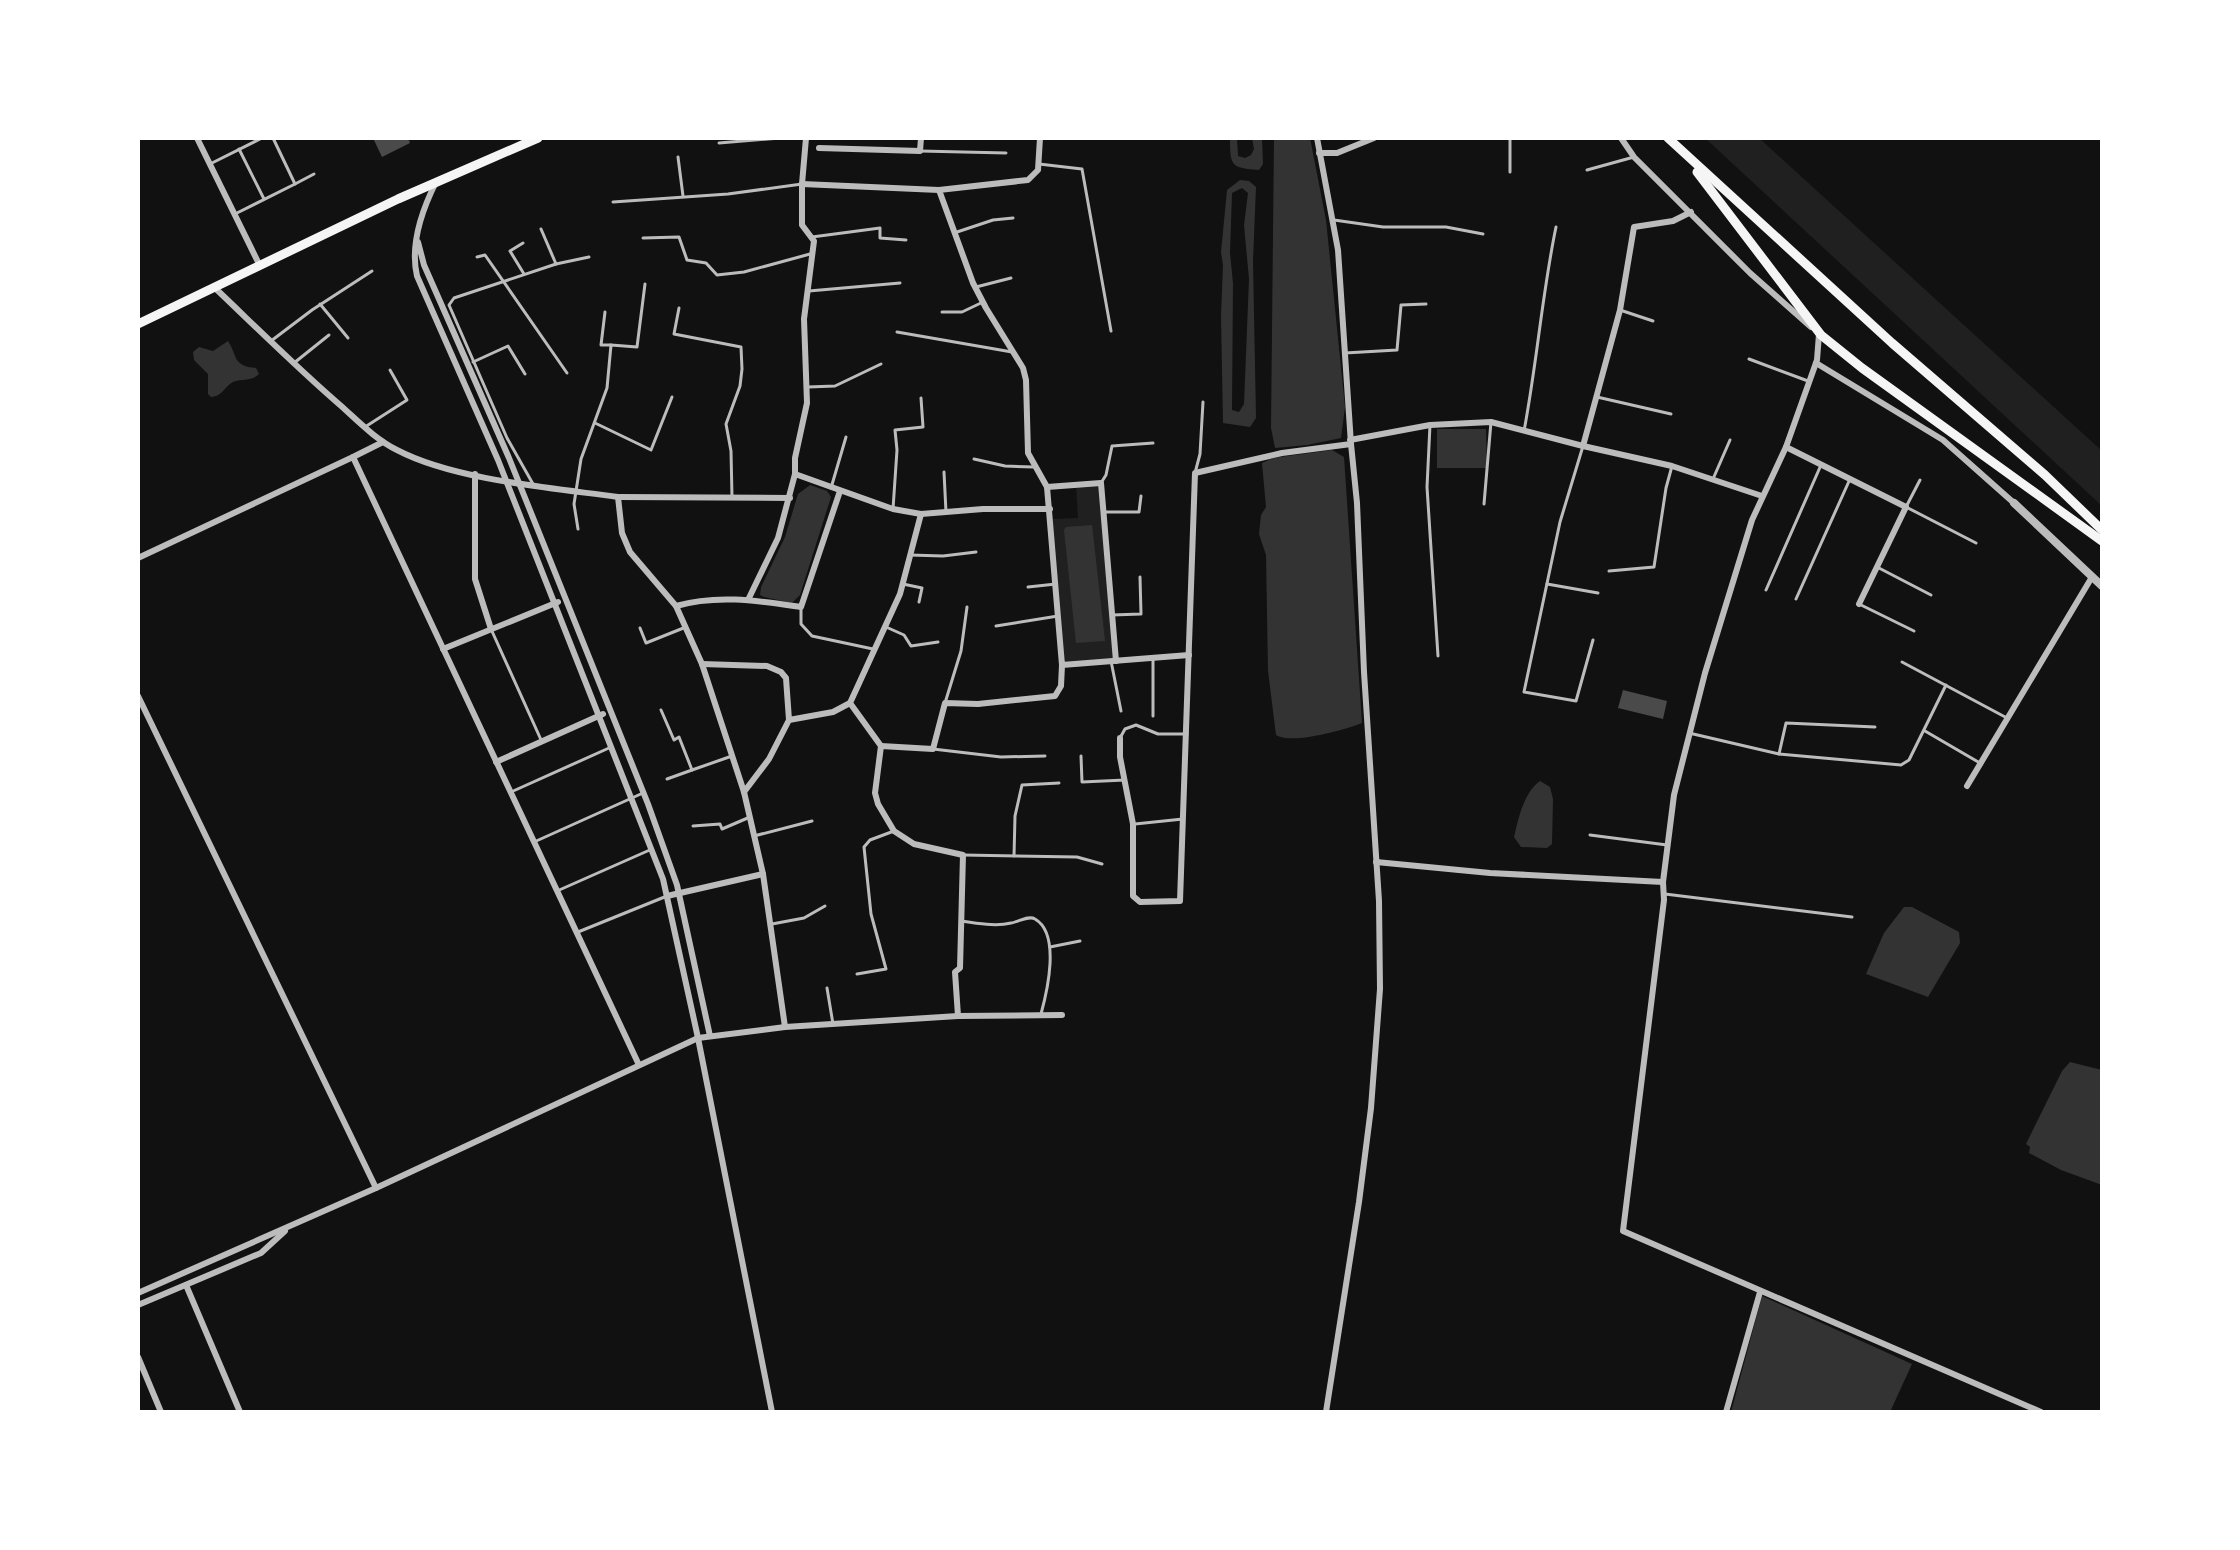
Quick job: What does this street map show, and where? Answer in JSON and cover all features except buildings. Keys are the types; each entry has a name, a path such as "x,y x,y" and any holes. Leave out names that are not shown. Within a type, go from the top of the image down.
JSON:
{"main road":[{"path":"138,324 436,182 538,138"},
{"path":"1668,138 1892,343 2045,475 2102,530"},
{"path":"1681,150 1821,335 2102,541"}],"street":[{"path":"197,138 260,266"},
{"path":"748,600 778,538 790,498 808,387 804,319 813,254 812,237 802,225 806,138"},
{"path":"819,148 920,151 921,138"},
{"path":"802,184 939,190 1024,181 1034,175 1039,164 1040,138"},
{"path":"1317,138 1334,220 1357,503 1380,989 1371,1108 1326,1412"},
{"path":"1319,153 1337,153 1374,138"},
{"path":"1621,138 1634,157 1770,293 1821,335 1816,363 1786,447 1762,496 1705,673 1674,795 1623,1231 2041,1412"},
{"path":"436,182 414,254 417,276 555,603 633,798 667,896 772,1412"},
{"path":"881,746 933,749 945,703 978,704 1055,696 1061,686 1050,509 1047,487 1028,453 1026,380 1023,368 976,287 939,190"},
{"path":"1583,446 1620,310 1634,227 1673,221 1691,212"},
{"path":"418,238 424,265 518,482 643,793 678,892 710,1036"},
{"path":"215,288 365,427 383,442 419,459 505,480 618,497 790,498"},
{"path":"1816,363 1943,440 2102,586"},
{"path":"1120,738 1120,757 1133,824 1133,896 1138,902 1180,901 1195,473 1430,425 1491,422 1672,466 1762,496"},
{"path":"138,558 383,442"},
{"path":"1786,447 1906,507 1859,604"},
{"path":"353,457 639,1065"},
{"path":"475,474 475,579 491,629"},
{"path":"795,474 893,509 921,514 983,509 1050,509"},
{"path":"1047,487 1101,483 1114,661"},
{"path":"676,606 707,599 748,600 801,607 840,491"},
{"path":"618,497 622,533 630,552 676,606 702,664 744,792 763,874 785,1027"},
{"path":"789,720 833,712 850,703 903,584 921,514"},
{"path":"1967,786 2092,577"},
{"path":"443,649 565,599"},
{"path":"1062,665 1189,655"},
{"path":"702,664 767,666 781,672 786,678 789,720 769,759 744,792"},
{"path":"138,696 376,1188"},
{"path":"850,703 881,746 875,793 894,831 914,844 963,855 960,968 955,972 958,1016"},
{"path":"496,762 610,711"},
{"path":"1376,862 1476,872 1663,882"},
{"path":"667,896 763,874"},
{"path":"138,1293 376,1188 698,1038 785,1027 958,1016 1062,1015"},
{"path":"138,1305 261,1253 294,1224"},
{"path":"186,1285 240,1412"},
{"path":"1726,1412 1760,1292"},
{"path":"138,1357 161,1412"}],"lane":[{"path":"210,164 262,138"},
{"path":"273,138 295,184"},
{"path":"719,143 780,138"},
{"path":"1510,138 1510,172"},
{"path":"239,149 264,199"},
{"path":"920,151 1006,153"},
{"path":"678,157 683,196"},
{"path":"1587,170 1634,157"},
{"path":"1039,164 1082,169 1111,331"},
{"path":"235,214 314,174"},
{"path":"613,202 802,184"},
{"path":"954,233 993,220 1013,218"},
{"path":"1334,220 1383,227 1446,227 1483,234"},
{"path":"1524,431 1544,285 1556,227"},
{"path":"812,237 880,228 880,238 906,240"},
{"path":"541,229 556,264"},
{"path":"643,238 679,237 687,260 706,263 717,275 744,272 813,254"},
{"path":"523,243 510,251 524,274"},
{"path":"477,257 485,255 567,373"},
{"path":"533,484 507,438 449,305 454,298 524,274 589,257"},
{"path":"271,341 320,304 372,271"},
{"path":"976,287 1011,278"},
{"path":"809,291 900,283"},
{"path":"605,312 601,345 637,347 645,284"},
{"path":"942,312 962,312 983,302"},
{"path":"320,304 348,338"},
{"path":"1345,353 1397,350 1401,305 1426,304"},
{"path":"679,308 674,334 741,347 740,386 726,424 731,451 732,497"},
{"path":"1620,310 1653,321"},
{"path":"897,332 1013,352"},
{"path":"294,363 329,335"},
{"path":"578,529 574,504 576,491 586,441 607,388 611,345"},
{"path":"473,362 508,346 525,374"},
{"path":"1749,359 1808,381"},
{"path":"808,387 835,386 881,364"},
{"path":"365,427 407,400 390,370"},
{"path":"595,423 651,450 672,397"},
{"path":"1597,397 1671,414"},
{"path":"893,509 897,450 895,430 923,427 921,398"},
{"path":"1195,473 1200,454 1203,402"},
{"path":"1484,504 1491,422"},
{"path":"1430,425 1427,487 1438,656"},
{"path":"831,488 846,437"},
{"path":"1713,479 1730,440"},
{"path":"1101,483 1106,475 1112,446 1153,443"},
{"path":"1583,446 1560,522 1524,692 1576,701 1593,640"},
{"path":"974,459 1005,466 1036,466"},
{"path":"1766,590 1821,465"},
{"path":"1609,571 1654,567 1672,466"},
{"path":"944,472 946,512"},
{"path":"1796,599 1850,479"},
{"path":"1920,480 1906,507 1976,543"},
{"path":"1104,512 1139,512 1141,496"},
{"path":"910,555 943,556 976,552"},
{"path":"1877,567 1931,595"},
{"path":"1112,615 1141,614 1140,577"},
{"path":"903,584 922,588 919,602"},
{"path":"1028,587 1056,584"},
{"path":"1547,584 1598,593"},
{"path":"1859,604 1914,631"},
{"path":"801,607 801,624 812,636 875,649"},
{"path":"945,703 961,651 967,607"},
{"path":"996,626 1058,616"},
{"path":"640,628 646,643 686,627"},
{"path":"886,627 904,635 913,647 938,642"},
{"path":"491,629 542,742"},
{"path":"1153,658 1153,716"},
{"path":"1114,661 1121,711"},
{"path":"1902,662 2007,718"},
{"path":"1689,733 1779,754 1901,765 1909,760 1946,685"},
{"path":"661,710 674,740 679,737 692,770"},
{"path":"1779,754 1786,723 1875,727"},
{"path":"1120,738 1125,729 1136,725 1158,734 1187,734"},
{"path":"1925,731 1981,763"},
{"path":"511,792 613,747"},
{"path":"933,749 1001,757 1045,756"},
{"path":"667,779 732,756"},
{"path":"1081,756 1082,782 1125,780"},
{"path":"1014,856 1014,822 1021,788 1025,784 1059,783"},
{"path":"534,842 643,793"},
{"path":"693,826 720,824 722,829 750,817"},
{"path":"1133,824 1183,819"},
{"path":"754,836 812,821"},
{"path":"857,974 886,969 871,914 864,847 870,840 894,831"},
{"path":"1590,835 1667,845"},
{"path":"557,891 652,849"},
{"path":"963,855 1077,857 1102,864"},
{"path":"1661,894 1852,917"},
{"path":"576,933 667,896"},
{"path":"770,925 804,918 825,906"},
{"path":"961,921 1002,925 1035,918 1045,931 1050,947 1041,1015"},
{"path":"1050,947 1080,941"},
{"path":"827,988 833,1024"}],"shaded area":[{"path":"1230,138 1237,138 1238,156 1245,158 1254,149 1252,138 1262,138 1263,164 1259,170 1234,164"},
{"path":"1274,138 1310,138 1326,220 1345,407 1341,438 1275,448 1271,428"},
{"path":"1705,138 1759,138 2102,451 2102,506"},
{"path":"1240,180 1249,181 1256,187 1253,261 1256,418 1250,427 1223,423 1221,252 1227,190","holes":["1242,188 1248,193 1244,225 1249,279 1244,404 1239,412 1232,410 1232,193"]},
{"path":"228,341 239,363 256,368 259,374 233,382 211,397 208,394 208,374 194,360 193,352 199,347 213,351"},
{"path":"1437,429 1486,429 1487,468 1437,468"},
{"path":"1332,450 1344,457 1362,723 1318,735 1283,738 1276,735 1268,671 1266,555 1259,534 1261,515 1266,507 1262,463 1273,458"},
{"path":"1101,483 1116,661 1062,665 1051,519 1078,518 1076,485"},
{"path":"810,485 827,491 831,497 800,595 792,603 764,597 760,595 761,587 785,537 798,494"},
{"path":"1092,525 1105,641 1076,643 1064,530 1066,527"},
{"path":"1540,781 1550,787 1553,799 1552,844 1547,848 1521,847 1514,837 1520,814 1530,792"},
{"path":"1904,907 1912,907 1959,932 1960,943 1928,997 1866,974 1884,933"},
{"path":"2070,1062 2102,1070 2102,1185 2061,1170 2029,1153 2030,1147 2026,1144 2062,1071"},
{"path":"1762,1296 1912,1364 1890,1412 1731,1412"}]}
